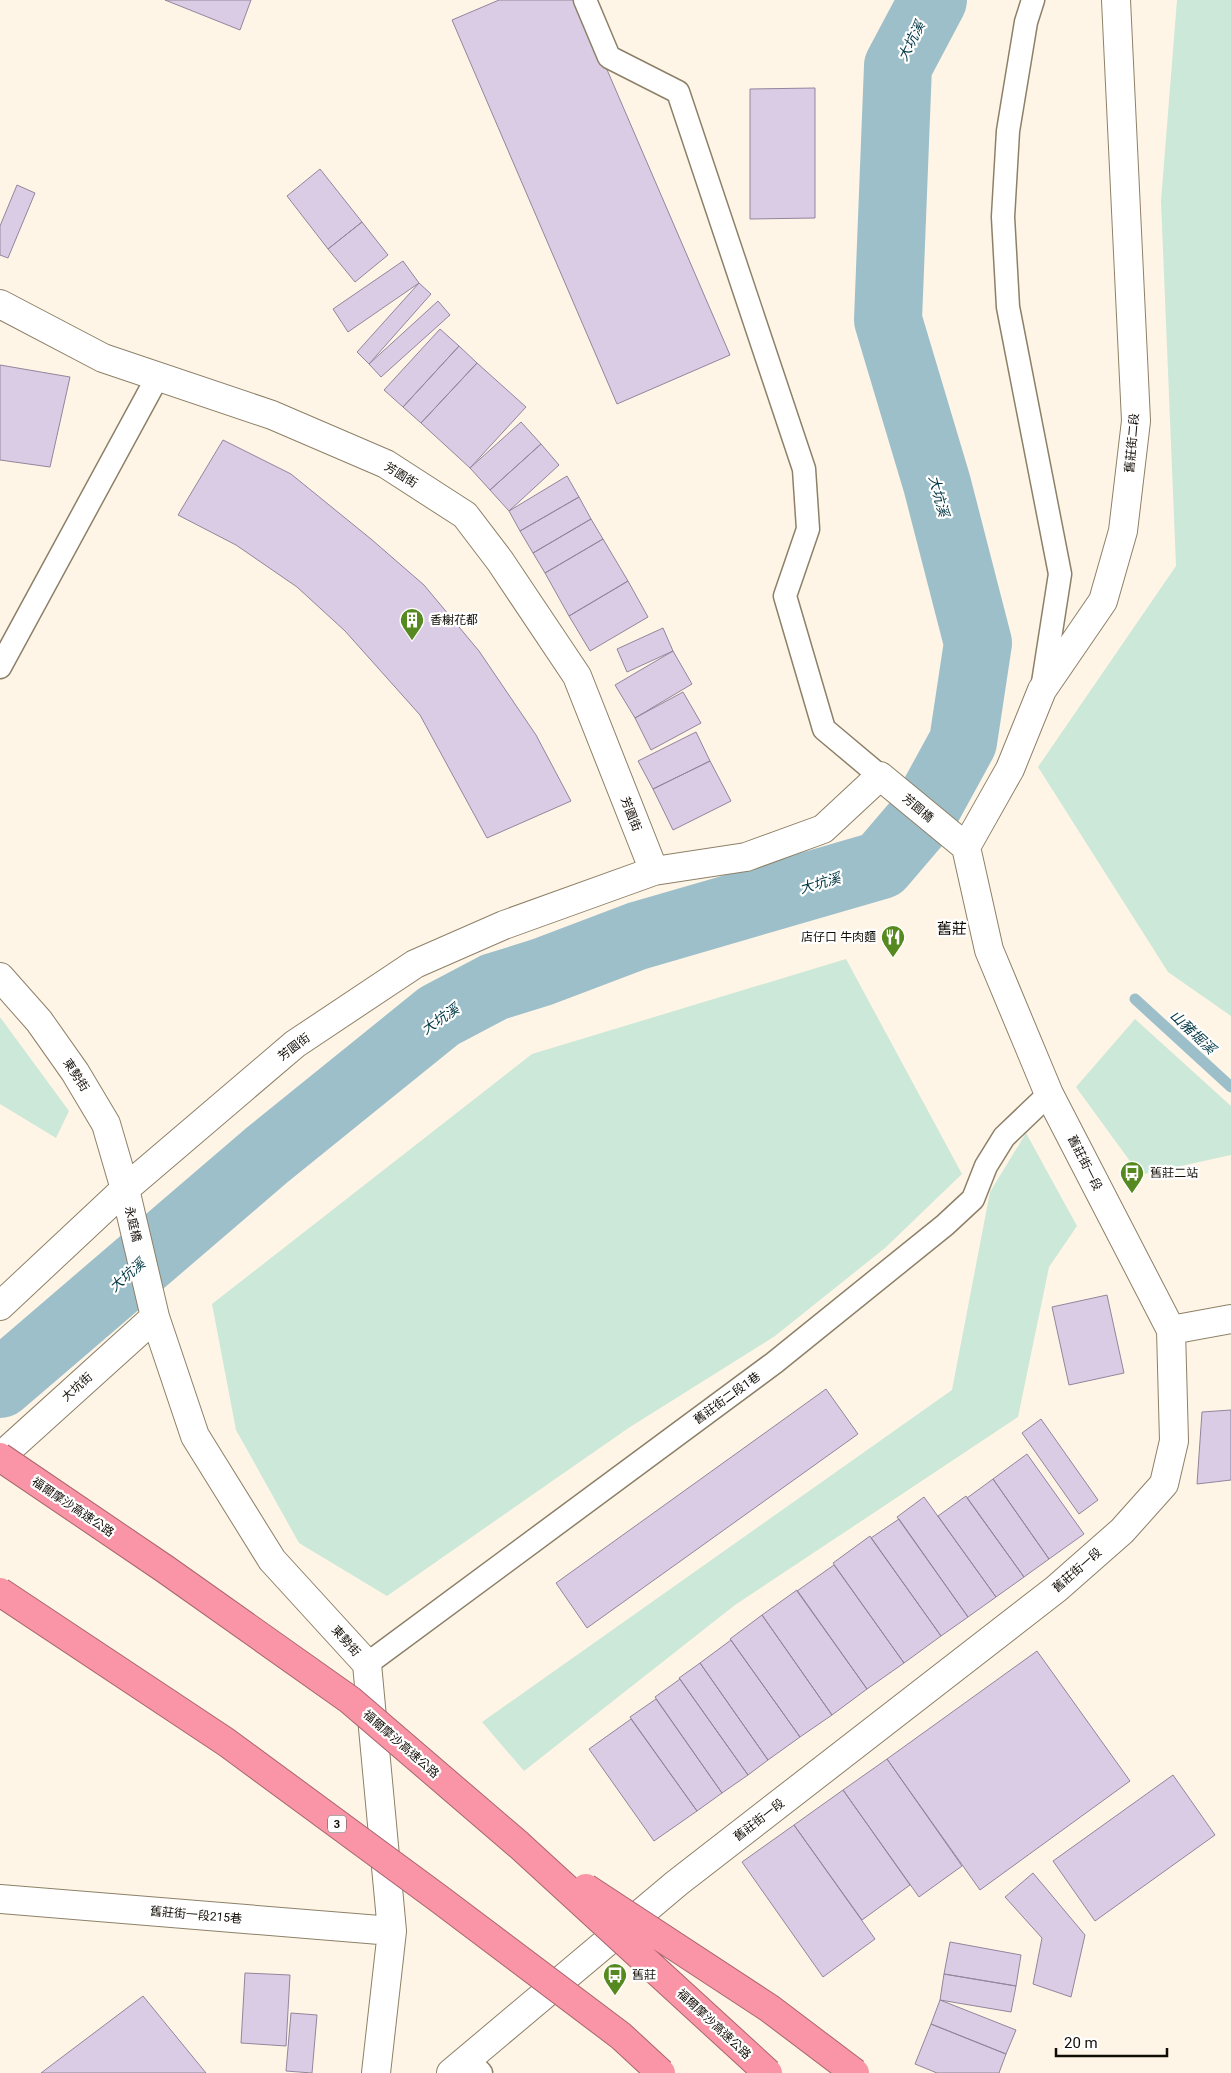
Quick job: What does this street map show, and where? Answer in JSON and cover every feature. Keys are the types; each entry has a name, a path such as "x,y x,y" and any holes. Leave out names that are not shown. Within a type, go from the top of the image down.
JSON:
{"highway":[{"name":"福爾摩沙高速公路","path":"0,1457 165,1569 350,1700 519,1845 768,2073"},
{"name":"3","path":"0,1592 226,1742 621,2036 661,2073"},
{"path":"519,1845 769,2008 855,2073"}],"street":[{"name":"舊莊街二段","path":"956,840 1010,769 1042,690 1103,601 1123,530 1136,421 1116,0"},
{"name":"芳園街","path":"0,304 103,358 272,415 386,464 465,515 500,561 577,676 654,871 504,925 415,964 295,1044 125,1189 0,1306"},
{"name":"芳園橋","path":"884,780 956,840"},
{"path":"654,871 746,857 824,829 884,780"},
{"name":"舊莊街一段","path":"466,2068 677,1883 1056,1589 1122,1531 1164,1484 1174,1441 1172,1330 1049,1094 989,950 956,840"},
{"name":"東勢街","path":"0,977 39,1021 75,1072 106,1124 125,1189"},
{"name":"永庭橋","path":"125,1189 155,1317"},
{"name":"東勢街","path":"155,1317 195,1436 272,1560 367,1664 392,1930 376,2073"},
{"name":"大坑街","path":"0,1457 155,1317"},
{"path":"1172,1330 1231,1319"},
{"name":"舊莊街一段215巷","path":"0,1899 392,1930"}],"lane":[{"path":"585,0 609,57 678,92 804,469 808,529 785,596 824,728 884,780"},
{"path":"1033,0 1026,22 1008,131 1003,217 1008,307 1060,574 1042,690"},
{"path":"0,667 158,376"},
{"name":"舊莊街二段1巷","path":"367,1664 774,1363 945,1226 973,1199 986,1166 1004,1137 1049,1094"}],"green space":[{"path":"1177,0 1231,0 1231,1016 1168,972 1038,767 1176,566 1161,201"},
{"path":"846,959 962,1174 885,1248 775,1336 630,1427 387,1596 299,1543 236,1430 212,1304 532,1054"},
{"path":"0,1017 69,1111 56,1138 0,1104"},
{"path":"1135,1019 1231,1106 1231,1155 1140,1175 1076,1087"},
{"path":"1026,1133 1077,1226 1049,1267 1018,1417 735,1605 524,1771 482,1722 952,1390 990,1192"}],"building":[{"path":"165,0 251,0 240,30"},
{"path":"499,0 577,0 730,355 617,404 452,20"},
{"path":"815,88 815,218 750,219 750,89"},
{"path":"320,169 362,222 328,249 287,196"},
{"path":"17,185 35,193 8,258 0,255 0,226"},
{"path":"362,222 388,255 355,282 328,249"},
{"path":"403,261 419,283 348,332 333,309"},
{"path":"419,283 431,294 369,364 357,352"},
{"path":"438,301 450,315 381,377 369,364"},
{"path":"440,329 459,346 403,407 384,390"},
{"path":"459,346 477,363 421,423 403,407"},
{"path":"477,363 526,407 470,468 421,423"},
{"path":"0,365 70,377 50,467 0,460"},
{"path":"521,422 541,444 490,490 470,468"},
{"name":"香榭花都","path":"223,440 291,474 424,585 479,651 536,735 571,801 487,838 420,715 345,631 297,587 236,545 178,515"},
{"path":"541,444 559,465 509,511 490,490"},
{"path":"567,476 579,497 520,531 509,511"},
{"path":"579,497 591,519 533,553 520,531"},
{"path":"591,519 603,539 545,573 533,553"},
{"path":"603,539 628,581 569,616 545,573"},
{"path":"628,581 648,617 590,651 569,616"},
{"path":"663,628 673,651 627,672 617,649"},
{"path":"673,651 692,684 635,718 615,685"},
{"path":"683,692 701,723 651,750 635,718"},
{"path":"696,732 710,761 653,789 638,761"},
{"path":"710,761 731,801 673,830 653,789"},
{"path":"1107,1295 1124,1373 1069,1385 1052,1307"},
{"path":"826,1389 858,1434 587,1628 556,1583"},
{"path":"1231,1410 1231,1480 1197,1484 1202,1412"},
{"path":"1041,1419 1098,1500 1079,1514 1022,1433"},
{"path":"1027,1454 1084,1534 1049,1559 993,1479"},
{"path":"993,1479 1049,1559 1024,1577 967,1498"},
{"path":"966,1496 1024,1577 996,1597 938,1516"},
{"path":"924,1497 996,1597 968,1617 897,1517"},
{"path":"899,1519 968,1617 941,1636 871,1538"},
{"path":"870,1536 941,1636 904,1663 833,1563"},
{"path":"834,1565 904,1663 867,1689 797,1591"},
{"path":"797,1590 867,1689 832,1715 762,1615"},
{"path":"762,1615 832,1715 800,1737 730,1639"},
{"path":"731,1640 800,1737 768,1760 700,1663"},
{"path":"1037,1651 1130,1781 980,1890 887,1759"},
{"path":"700,1663 768,1760 748,1775 679,1678"},
{"path":"680,1679 748,1775 722,1793 655,1697"},
{"path":"656,1699 722,1793 697,1811 630,1717"},
{"path":"631,1719 697,1811 654,1841 589,1749"},
{"path":"887,1759 962,1866 919,1897 843,1790"},
{"path":"1173,1775 1215,1835 1095,1921 1053,1861"},
{"path":"843,1790 910,1885 862,1920 794,1825"},
{"path":"794,1825 875,1939 823,1977 742,1862"},
{"path":"1033,1873 1085,1935 1071,1997 1033,1984 1042,1938 1005,1897"},
{"path":"950,1942 1021,1955 1016,1986 944,1974"},
{"path":"245,1973 290,1975 286,2046 241,2043"},
{"path":"944,1974 1016,1986 1011,2012 940,2000"},
{"path":"143,1996 206,2073 41,2073"},
{"path":"940,2000 1016,2030 1006,2054 931,2024"},
{"path":"291,2013 317,2015 312,2073 286,2071"},
{"path":"931,2024 1006,2054 999,2073 937,2073 915,2064"}],"waterway":[{"name":"大坑溪","path":"0,1384 267,1155 439,1016 494,987 542,972 637,936 881,865 922,817 963,742 978,643 937,484 888,320 898,66 933,0"},
{"name":"山豬堀溪","path":"1135,999 1231,1087"}],"place":[{"name":"香榭花都","path":"412,641"},
{"name":"店仔口 牛肉麵","path":"893,958"},
{"name":"舊莊二站","path":"1132,1194"},
{"name":"舊莊","path":"615,1996"}],"district":[{"name":"舊莊","path":"952,929"}]}
